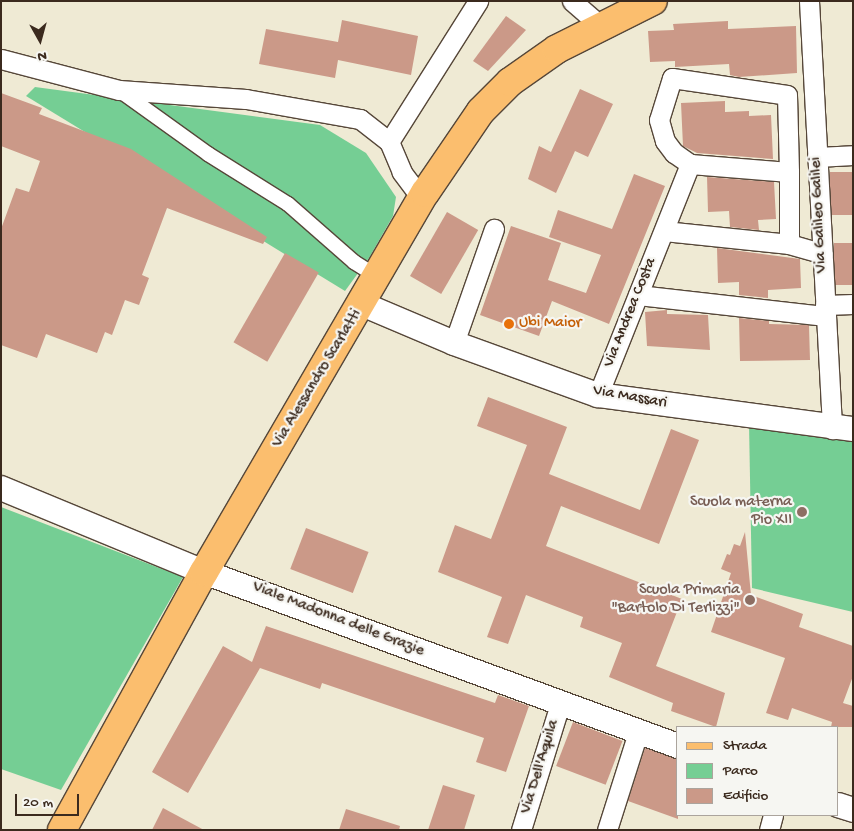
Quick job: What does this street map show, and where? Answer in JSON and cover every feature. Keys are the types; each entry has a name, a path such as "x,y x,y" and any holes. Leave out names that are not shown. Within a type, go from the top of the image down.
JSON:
{"main road":[{"name":"Via Alessandro Scarlatti","path":"62,830 204,572 422,199 480,111 510,82 557,49 653,1"}],"street":[{"path":"389,142 478,1"},
{"path":"572,1 602,27"},
{"name":"Via Galileo Galilei","path":"809,1 826,311 842,429"},
{"path":"1,59 118,90 290,104 360,119 389,142 402,172 422,199"},
{"path":"789,172 690,164 674,153 665,141 659,120 672,78 787,95 789,172 789,244"},
{"path":"118,90 208,154 288,204 354,262 378,277"},
{"path":"817,157 853,155"},
{"name":"Via Andrea Costa","path":"598,395 690,164"},
{"path":"454,343 494,229"},
{"path":"664,231 789,244 823,254"},
{"path":"638,295 826,311 853,304"},
{"name":"Via Massari","path":"362,304 454,343 598,395 842,429"},
{"name":"Viale Madonna delle Grazie","path":"1,488 204,572 676,745"},
{"name":"Via Dell'Aquila","path":"521,830 560,704"},
{"path":"607,830 638,732"},
{"path":"839,805 853,810"},
{"path":"769,830 773,816"}],"green space":[{"path":"35,87 320,125 366,153 396,197 393,216 369,258 345,291 26,96"},
{"name":"Scuola materna Pio XII","path":"749,423 853,437 853,612 752,588"},
{"path":"1,507 183,577 61,790 1,769"}],"building":[{"path":"506,16 526,30 488,71 473,61"},
{"path":"342,20 418,36 411,75 338,60 335,78 259,64 266,29 338,42"},
{"path":"728,21 728,29 796,26 797,73 739,77 730,75 729,64 675,67 675,61 650,62 648,31 674,30 673,24"},
{"path":"580,89 613,104 588,157 575,151 556,193 528,179 539,146 551,152"},
{"path":"1,93 42,108 39,114 131,149 267,237 263,244 167,208 142,275 149,278 139,305 125,300 112,335 105,332 97,353 46,334 37,358 1,345 1,229 16,188 29,192 40,161 1,146"},
{"path":"725,101 725,112 749,111 749,116 771,115 773,159 697,153 683,146 681,103"},
{"path":"830,172 853,172 853,215 830,215"},
{"path":"634,174 665,186 609,324 552,301 539,336 480,315 511,226 561,243 548,280 586,293 601,255 549,237 558,210 612,229"},
{"path":"707,177 774,182 776,219 758,220 759,230 730,227 729,211 708,212"},
{"path":"447,212 478,230 441,294 410,276"},
{"path":"834,243 853,243 853,285 834,285"},
{"path":"717,248 800,259 801,288 768,290 768,298 739,295 739,282 718,283"},
{"path":"285,253 319,272 267,362 234,342"},
{"path":"667,310 667,314 708,315 710,350 647,346 645,312"},
{"path":"739,318 769,321 769,324 809,325 810,360 740,361"},
{"path":"488,397 567,427 549,474 640,510 671,429 699,440 659,544 561,506 546,546 682,599 656,666 725,693 716,726 671,711 673,703 609,677 622,643 580,627 583,617 526,595 508,644 487,637 502,597 438,572 455,525 491,539 527,445 477,426"},
{"path":"306,528 369,552 353,593 290,569"},
{"path":"745,532 751,595 803,614 799,627 853,646 853,676 843,703 853,706 853,727 831,726 832,722 792,708 788,720 766,713 785,658 711,632 731,573 721,569 727,554 730,555 734,544 740,546"},
{"path":"266,626 495,703 498,695 529,706 506,772 476,762 484,738 322,683 320,689 260,668 188,793 152,772 223,646 252,662"},
{"path":"573,722 622,741 606,785 556,766"},
{"path":"645,748 676,758 676,816 678,816 678,819 628,801"},
{"path":"443,785 475,795 464,830 428,830"},
{"path":"163,808 204,830 152,830"},
{"path":"346,809 400,826 399,830 339,830"}],"place":[{"name":"Ubi Maior","path":"509,324"},
{"name":"Scuola materna Pio XII","path":"802,512"},
{"name":"Scuola Primaria \"Bartolo Di Terlizzi\"","path":"750,600"}]}
